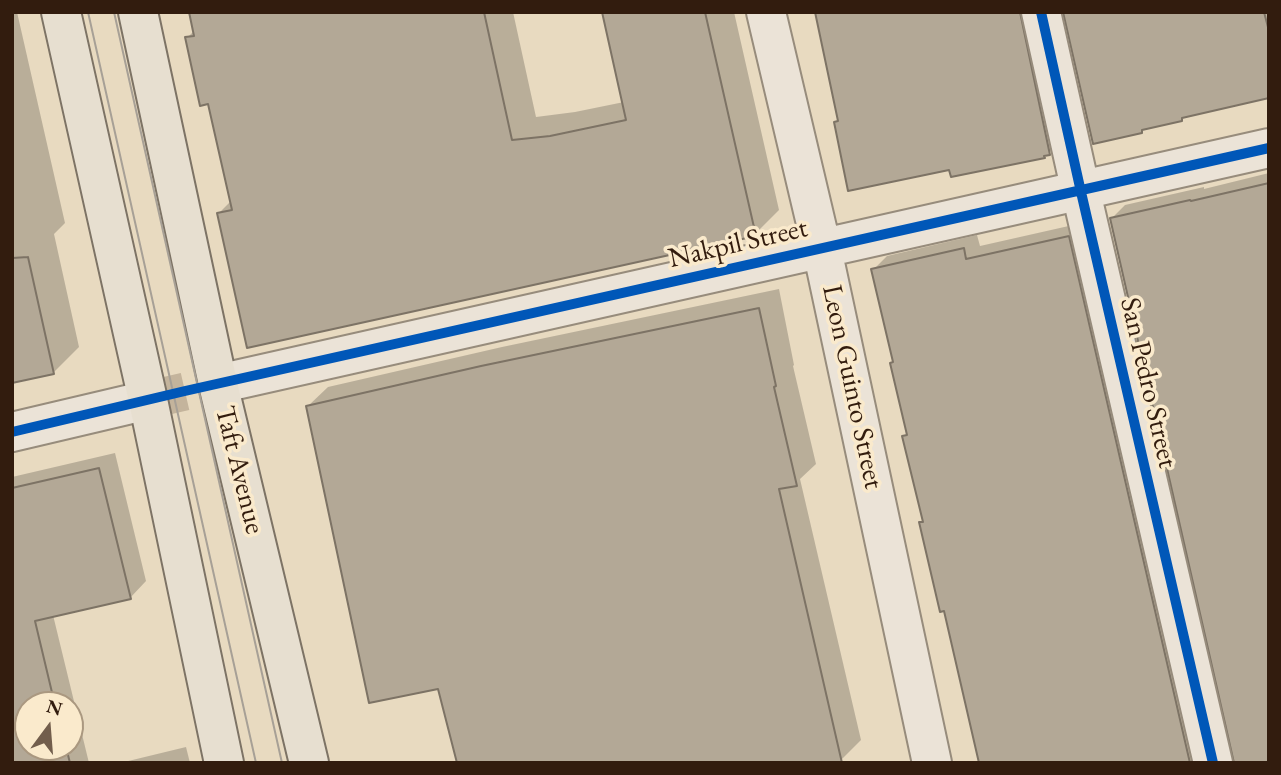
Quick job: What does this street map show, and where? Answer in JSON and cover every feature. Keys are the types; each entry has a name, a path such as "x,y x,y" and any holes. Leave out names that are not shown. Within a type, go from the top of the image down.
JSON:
{"main road":[{"path":"61,12 148,400 224,763"},
{"name":"Taft Avenue","path":"138,12 218,384 309,763"}],"street":[{"name":"Leon Guinto Street","path":"766,12 822,249 932,763"},
{"name":"San Pedro Street","path":"1041,12 1213,763"},
{"name":"Nakpil Street","path":"218,384 1269,148"},
{"path":"12,432 148,400"}],"building":[{"path":"189,12 484,12 512,140 550,136 626,120 602,12 705,12 756,236 247,348 217,213 232,210 208,104 200,106 185,37 194,36"},
{"path":"815,12 1020,12 1050,155 951,177 949,170 848,191 834,122 838,121"},
{"path":"1063,12 1264,12 1269,31 1269,98 1182,118 1182,121 1142,130 1142,133 1093,144"},
{"path":"1269,183 1269,763 1234,763 1110,218"},
{"path":"1069,236 1190,763 979,763 944,611 940,612 919,522 923,522 902,436 907,435 871,269 964,248 966,259"},
{"path":"28,257 54,374 12,383 12,258"},
{"path":"759,308 797,486 779,489 842,763 457,763 438,689 369,703 306,406"},
{"path":"99,468 131,599 35,621 52,691 14,691 14,761 70,763 12,763 12,488"}],"tunnel":[{"path":"148,400 218,384"}],"tram line":[{"path":"88,12 256,763"},
{"path":"114,12 282,763"}],"cycle path":[{"path":"1041,12 1213,763"},
{"path":"12,432 1269,148"}]}
